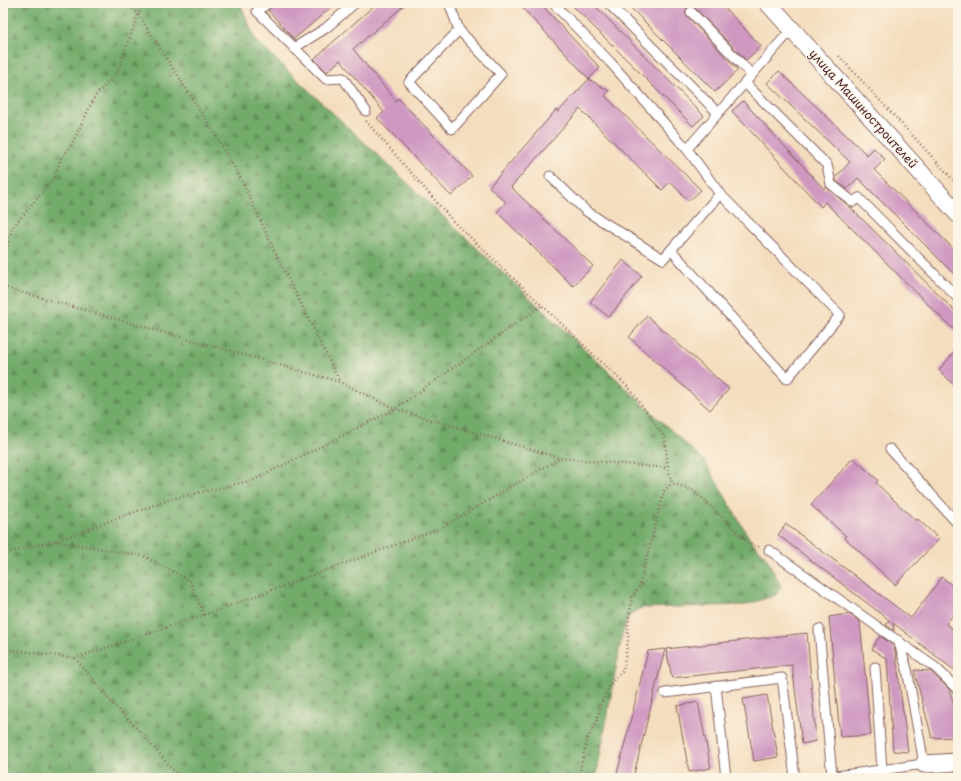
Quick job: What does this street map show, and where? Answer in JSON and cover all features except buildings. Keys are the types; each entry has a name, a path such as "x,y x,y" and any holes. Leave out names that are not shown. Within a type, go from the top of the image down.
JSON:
{"street":[{"name":"улица Машиностроителей","path":"768,3 958,214"},
{"path":"924,764 958,762"}],"lane":[{"path":"268,3 257,11 326,79 343,78 366,111"},
{"path":"294,48 326,28 355,3"},
{"path":"449,3 459,30 501,74 452,129 409,82 459,30"},
{"path":"553,3 610,62 687,149 720,194 840,315 786,379 671,250"},
{"path":"608,3 718,113"},
{"path":"691,12 752,74"},
{"path":"687,149 791,30"},
{"path":"745,83 827,165 831,184 853,202 860,198 958,298"},
{"path":"550,176 586,211 663,259 720,194"},
{"path":"890,449 958,524"},
{"path":"769,550 936,668 958,690"},
{"path":"819,629 832,777"},
{"path":"822,778 854,776 924,764 908,669 898,640"},
{"path":"876,668 882,770"},
{"path":"665,693 782,678 795,778"},
{"path":"716,686 726,778"}],"path":[{"path":"127,3 138,14 211,128 244,183 274,250 340,382"},
{"path":"3,261 13,227 53,179 62,157 71,146 95,96 117,74 138,14 144,3"},
{"path":"837,54 958,185"},
{"path":"366,111 363,118 453,221 630,389 665,438 668,468 672,484"},
{"path":"3,287 340,382 395,409 560,458 668,468"},
{"path":"3,554 55,541 172,499 254,480 395,409 541,306"},
{"path":"3,649 75,658 204,615 441,528 560,458"},
{"path":"672,484 694,491 749,544 769,550"},
{"path":"580,778 581,766 588,738 597,720 601,704 609,686 623,671 628,640 628,625 632,597 640,588 664,491 672,484"},
{"path":"55,541 144,556 190,581 204,615"},
{"path":"75,658 114,705 142,734 180,778"}],"green space":[{"path":"3,3 240,3 256,41 705,462 751,541 766,557 781,586 776,595 746,605 641,608 628,617 622,635 596,778 3,778"}]}
